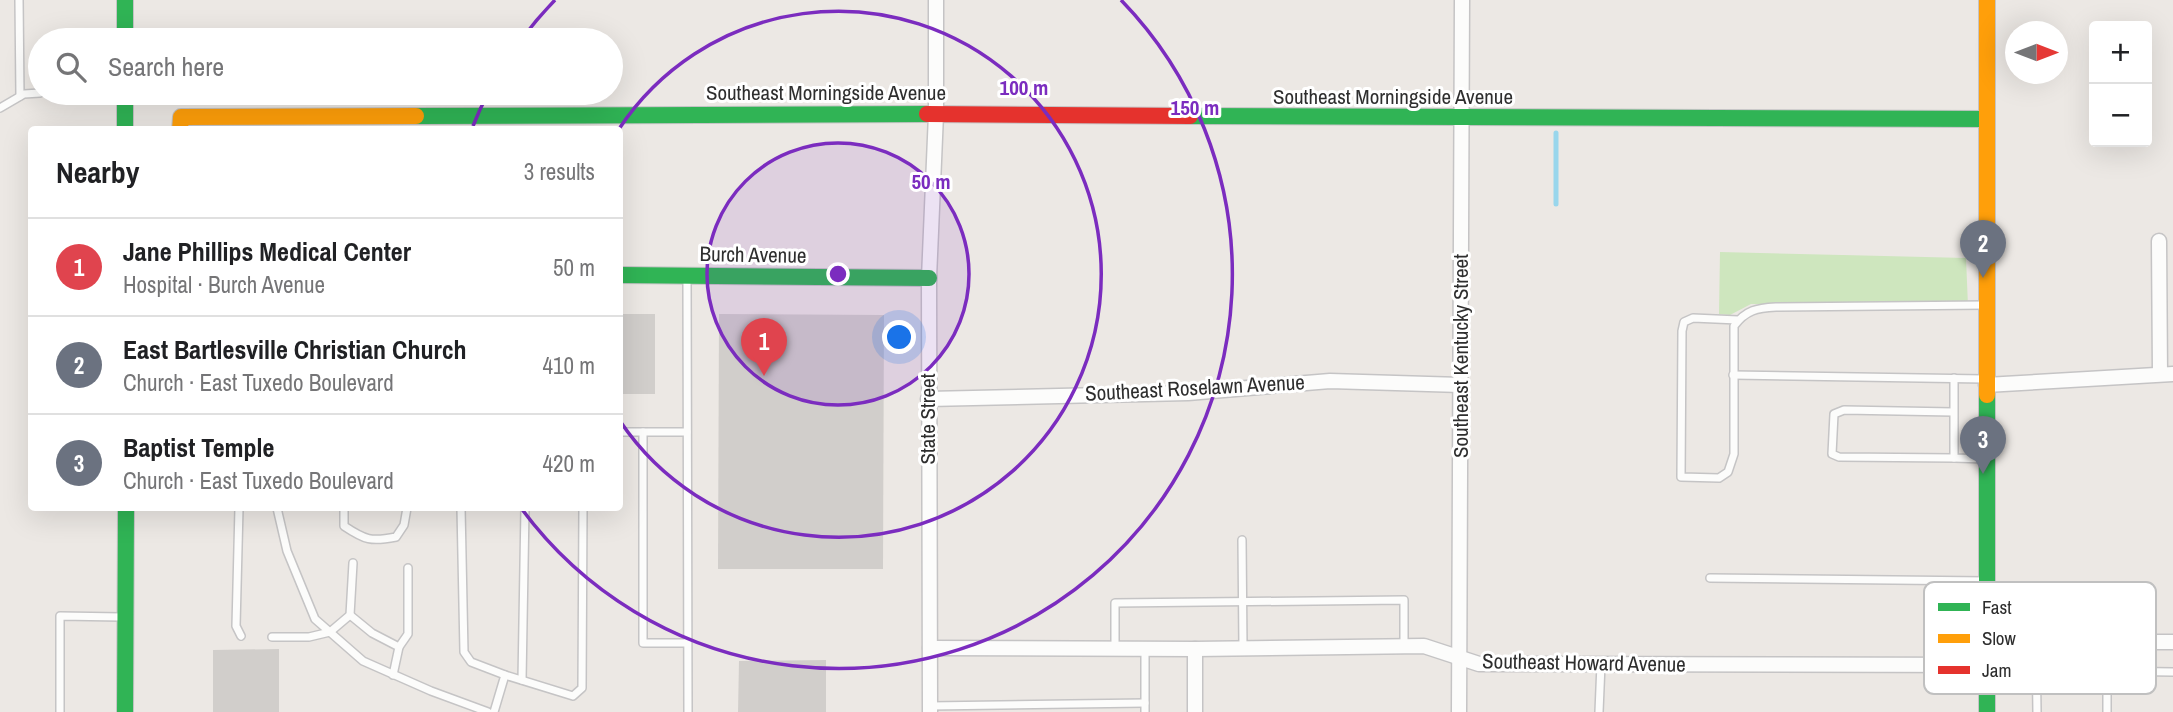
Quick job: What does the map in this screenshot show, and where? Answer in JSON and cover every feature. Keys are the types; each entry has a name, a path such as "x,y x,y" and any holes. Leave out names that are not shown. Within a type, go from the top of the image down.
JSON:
{"street":[{"path":"125,0 125,28"},
{"name":"State Street","path":"930,709 929,278 936,114 936,0"},
{"name":"Southeast Kentucky Street","path":"1459,712 1462,0"},
{"path":"1987,0 1988,581"},
{"path":"125,105 125,126"},
{"name":"Southeast Morningside Avenue","path":"180,126 181,117 936,114 1462,119 1987,119"},
{"path":"1986,382 2166,374 2159,241"},
{"name":"Burch Avenue","path":"623,275 929,278"},
{"name":"Southeast Roselawn Avenue","path":"928,399 1188,393 1330,381 1461,385"},
{"path":"125,712 126,511"},
{"name":"Southeast Howard Avenue","path":"930,648 1424,646 1479,664 1924,665"},
{"path":"1195,649 1195,712"},
{"path":"1987,712 1988,694"}],"lane":[{"path":"19,0 20,96"},
{"path":"0,108 20,96 28,95"},
{"path":"687,275 688,712"},
{"path":"1738,320 1693,318 1684,322 1681,477 1719,478 1728,472 1734,454 1734,326 1743,314 1758,308 1987,306"},
{"path":"1733,375 1954,378 1986,382"},
{"path":"1954,378 1954,458"},
{"path":"1953,412 1844,410 1834,414 1832,454 1839,457 1986,459"},
{"path":"623,432 687,432"},
{"path":"643,432 643,643 687,643"},
{"path":"239,511 236,626 241,636"},
{"path":"278,511 287,551 315,619 363,661 488,712"},
{"path":"344,511 344,526 365,539 378,541 396,537 404,525 406,511"},
{"path":"461,511 464,652 471,662 573,696 582,688 583,511"},
{"path":"522,680 525,511"},
{"path":"1242,540 1243,648"},
{"path":"272,637 309,637 331,632 350,615 353,563"},
{"path":"393,675 399,647 408,634 408,568"},
{"path":"1710,578 1988,581"},
{"path":"1115,648 1115,603 1404,600 1404,646"},
{"path":"350,615 372,633 399,647"},
{"path":"60,712 60,616 125,617"},
{"path":"1145,648 1145,712"},
{"path":"1599,712 1601,663"},
{"path":"495,712 505,675"},
{"path":"2037,694 2037,712"},
{"path":"2107,694 2107,712"},
{"path":"930,709 1145,703"}],"green space":[{"path":"1720,252 1966,258 1968,306 1751,304 1730,315 1719,314"}],"building":[{"path":"623,314 655,314 655,394 623,394"},
{"path":"719,314 884,315 883,569 718,569"},
{"path":"279,649 279,712 213,712 213,650"},
{"path":"826,660 826,712 738,712 739,661"}],"waterway":[{"path":"1556,133 1556,204"}],"traffic: fast":[{"path":"125,0 125,28"},
{"path":"125,105 125,126"},
{"path":"416,116 927,114"},
{"path":"1190,116 1987,119"},
{"path":"623,275 929,278"},
{"path":"1987,395 1987,582"},
{"path":"125,712 126,511"},
{"path":"1987,694 1987,712"}],"traffic: slow":[{"path":"1987,0 1987,395"},
{"path":"180,126 181,117 416,116"}],"traffic: jam":[{"path":"927,114 1190,116"}],"place":[{"name":"East Bartlesville Christian Church","path":"1983,278"},
{"name":"Jane Phillips Medical Center","path":"764,376"},
{"name":"Baptist Temple","path":"1983,474"}]}
